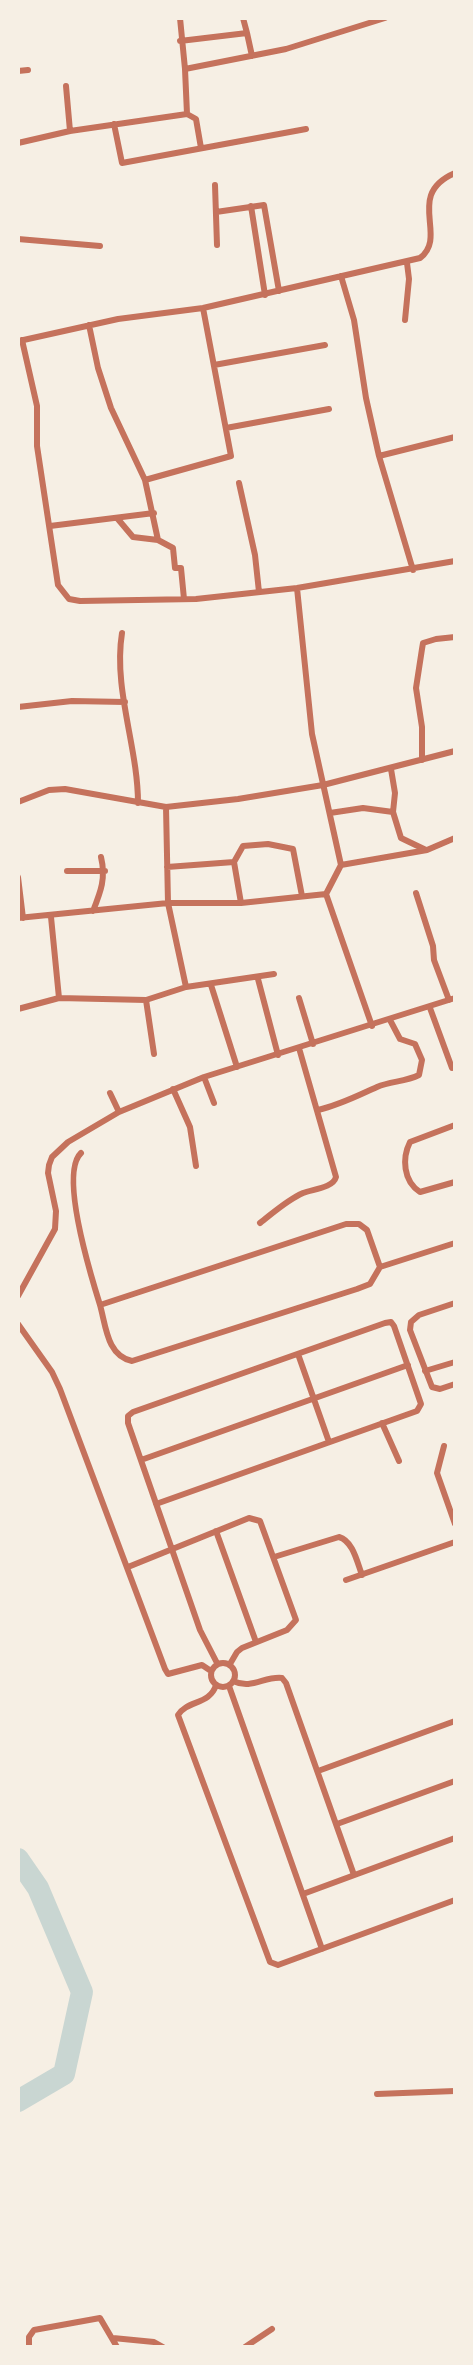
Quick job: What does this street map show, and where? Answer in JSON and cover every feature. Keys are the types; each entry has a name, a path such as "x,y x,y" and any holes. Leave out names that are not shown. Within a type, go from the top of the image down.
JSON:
{"street":[{"path":"180,18 187,114"},
{"path":"243,18 252,56"},
{"path":"185,69 312,42 385,18"},
{"path":"180,41 247,33"},
{"path":"18,71 28,70"},
{"path":"66,86 70,131"},
{"path":"18,143 70,131 187,114 196,119 201,148"},
{"path":"114,124 122,163 306,129"},
{"path":"455,173 439,181 430,194 427,253 407,263 203,308 89,325 20,341 37,406 37,446 58,585 69,599 80,601 184,599 259,592 414,570 455,561"},
{"path":"215,185 217,245"},
{"path":"216,212 251,206 265,207 279,291"},
{"path":"251,206 265,295"},
{"path":"18,239 100,246"},
{"path":"405,320 409,279 407,263"},
{"path":"261,270 275,267"},
{"path":"341,276 354,320 366,398 379,456 414,570"},
{"path":"145,480 231,456 203,308"},
{"path":"89,325 98,368 111,408 145,480 154,513 158,540"},
{"path":"214,365 325,345"},
{"path":"226,428 330,409"},
{"path":"379,456 455,436"},
{"path":"239,483 255,555 259,592"},
{"path":"50,526 154,513"},
{"path":"117,518 133,537 158,540 173,549 175,568 181,568 184,599"},
{"path":"297,588 312,735 341,865 326,894 372,1026"},
{"path":"122,633 119,648 125,702 138,776 138,803"},
{"path":"422,760 422,728 416,688 423,643 455,637"},
{"path":"18,706 72,700 125,702"},
{"path":"18,802 49,790 65,789 166,807 238,800 391,769 455,751"},
{"path":"391,769 395,793 393,812 401,838 427,850"},
{"path":"166,807 168,903 186,987"},
{"path":"330,813 363,808 393,812"},
{"path":"341,865 427,850 455,838"},
{"path":"241,903 234,862 243,846 260,844 290,847 295,852 302,896"},
{"path":"93,911 103,887 105,871 101,857"},
{"path":"167,867 234,862"},
{"path":"67,871 105,871"},
{"path":"18,877 20,918 51,917 168,903 241,903 326,894"},
{"path":"18,1296 55,1229 56,1211 48,1173 52,1157 68,1142 119,1112 204,1077 430,1008 452,999 434,960 433,946 416,892"},
{"path":"51,917 59,998"},
{"path":"18,1009 59,998 146,1000 186,987 258,979 274,974"},
{"path":"258,979 278,1055"},
{"path":"211,984 237,1066"},
{"path":"299,998 313,1044"},
{"path":"146,1000 154,1054"},
{"path":"430,1008 452,1068"},
{"path":"318,1110 356,1099 376,1087 409,1080 419,1075 422,1059 415,1044 400,1039 390,1020"},
{"path":"260,1223 302,1194 335,1182 336,1177 327,1152 325,1131 299,1048"},
{"path":"204,1077 214,1103"},
{"path":"173,1089 190,1127 195,1166"},
{"path":"110,1093 119,1112"},
{"path":"455,1125 410,1142 404,1153 409,1180 420,1192 455,1182"},
{"path":"81,1153 72,1167 79,1227 113,1350 120,1359 132,1361 357,1289 370,1284 380,1267 455,1243"},
{"path":"100,1305 346,1224 359,1224 367,1230 380,1267"},
{"path":"455,1303 419,1315 411,1322 410,1330 429,1383 436,1389 455,1384"},
{"path":"156,1504 382,1424 420,1408 408,1365 391,1322 133,1412 128,1416 141,1460 156,1504 200,1630 217,1664"},
{"path":"18,1324 52,1372 60,1389 168,1674 202,1665 211,1671 216,1685 209,1697 182,1710 178,1715 267,1958 278,1965 455,1900"},
{"path":"298,1354 329,1442"},
{"path":"425,1371 455,1362"},
{"path":"141,1460 408,1365"},
{"path":"382,1424 399,1461"},
{"path":"444,1446 437,1473 455,1524"},
{"path":"128,1567 249,1518 257,1519 274,1557 296,1620 287,1630 237,1652 230,1664"},
{"path":"216,1531 256,1642"},
{"path":"274,1557 339,1537 345,1539 351,1546 362,1575"},
{"path":"346,1580 455,1542"},
{"path":"211,1671 217,1664 230,1664"},
{"path":"230,1664 235,1672 231,1684 322,1949"},
{"path":"216,1685 249,1685 282,1678 318,1771 354,1875"},
{"path":"318,1771 455,1721"},
{"path":"337,1824 455,1781"},
{"path":"303,1894 455,1838"},
{"path":"377,2094 455,2091"},
{"path":"28,2347 29,2337 34,2330 53,2328 93,2318 104,2321 115,2342 154,2342 163,2347"},
{"path":"245,2347 272,2329"}],"waterway":[{"path":"18,1859 38,1888 82,1992 64,2074 18,2101"}]}
